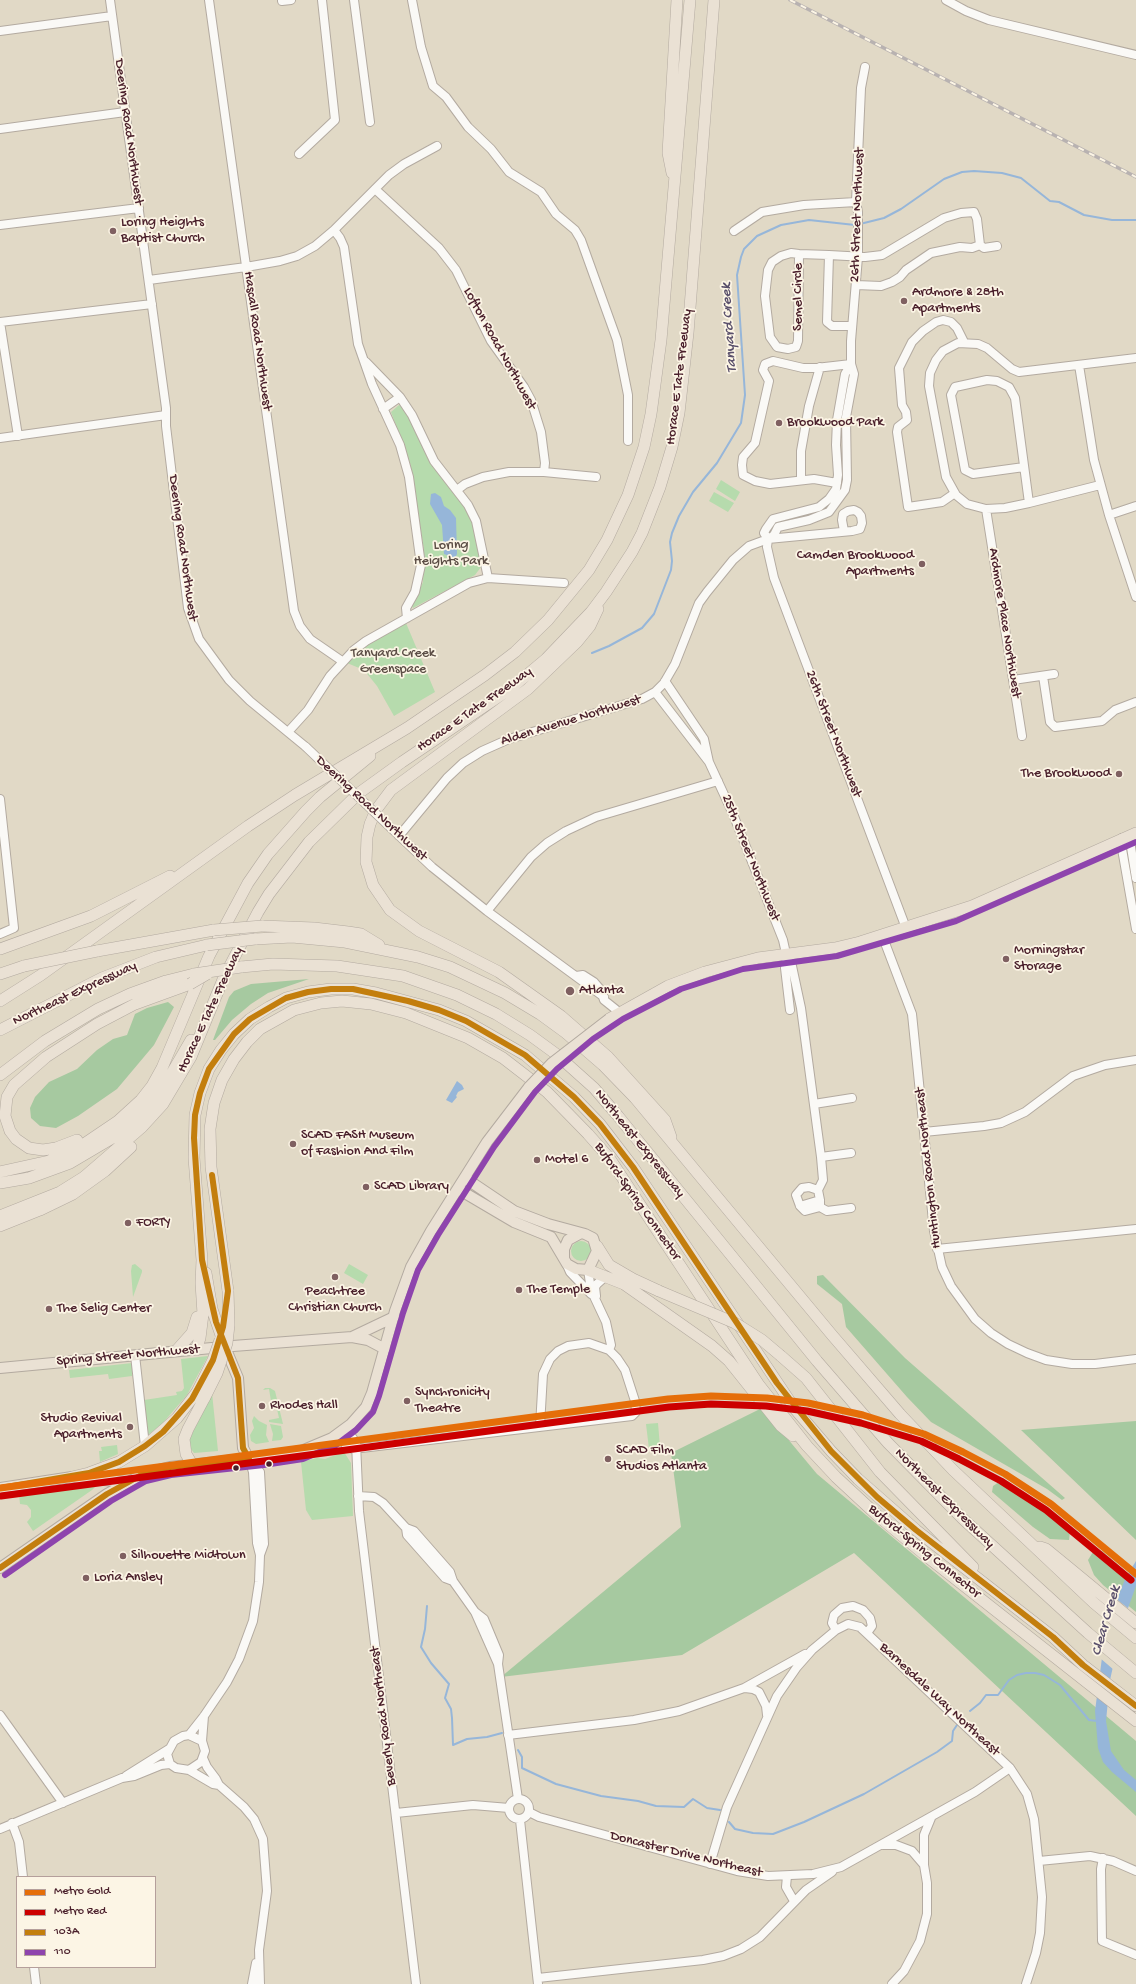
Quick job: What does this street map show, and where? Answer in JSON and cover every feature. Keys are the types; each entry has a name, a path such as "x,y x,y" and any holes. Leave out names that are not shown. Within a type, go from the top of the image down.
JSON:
{"highway":[{"path":"675,191 668,153 678,0"},
{"name":"Horace E Tate Freeway","path":"0,1001 41,975 213,850 295,795 407,728 480,679 528,640 565,602 589,570 618,518 635,478 651,414 661,340 675,191 690,0"},
{"name":"Horace E Tate Freeway","path":"0,1216 60,1192 84,1177 142,1127 163,1104 179,1078 191,1057 224,977 269,894 296,858 320,831 359,793 516,684 563,642 606,592 632,552 653,506 667,467 679,413 688,333 714,0"},
{"path":"712,28 720,0"},
{"path":"606,592 590,626 549,670 502,709 391,790 376,810 370,824 367,837 366,862 373,885 379,897 401,920 419,931 499,972 562,1016 597,1046 665,1120 674,1145"},
{"path":"0,1172 49,1161 65,1154 94,1138 118,1121 141,1100 157,1078 183,1021 209,956 232,911 248,883 268,854 289,828 320,797 407,728"},
{"path":"609,1019 619,1012 668,986 705,972 741,961 787,956 835,948 906,928 972,906 1136,833"},
{"path":"0,949 91,916 146,889 213,850"},
{"path":"0,971 97,951 214,930 262,926 314,928 361,934 384,948"},
{"name":"Northeast Expressway","path":"0,1030 109,975 156,957 207,945 255,939 292,937 345,942 384,948 450,967 499,990 540,1014 602,1065 635,1098 773,1265 900,1414 953,1470 1030,1544 1094,1604 1136,1638"},
{"name":"Northeast Expressway","path":"0,1075 44,1041 98,1009 137,992 192,979 211,972 241,967 273,964 337,966 403,976 457,995 496,1014 530,1034 556,1054 594,1088 817,1361 888,1443 962,1520 1088,1633 1136,1673"},
{"path":"0,974 24,966"},
{"path":"0,1183 29,1178 70,1163 95,1150 132,1122 163,1088 224,977"},
{"path":"183,1021 164,1059 151,1078 132,1100 104,1124 79,1139 49,1150 29,1148 16,1139 10,1131 5,1116 7,1097 14,1085 30,1070 78,1035 103,1020 192,979"},
{"name":"Buford-Spring Connector","path":"202,1260 194,1158 195,1115 200,1093 209,1070 220,1050 234,1034 269,1006 286,998 331,988 376,993 438,1010 466,1021 525,1056 569,1093 600,1124 637,1174 777,1383 810,1427 831,1451 858,1479 910,1525 1053,1637 1080,1669"},
{"name":"Buford-Spring Connector","path":"72,1477 89,1473 119,1462 146,1446 201,1394 217,1350 223,1327 228,1291 211,1167 210,1129 218,1091 234,1059 247,1042 260,1029 294,1010 321,1003 342,1001 360,1002 406,1013 468,1038 503,1058 547,1092 610,1159 759,1385 807,1446 836,1477 878,1516 930,1559 1130,1706 1136,1721"},
{"path":"0,1226 57,1203 89,1183 126,1152 136,1141 142,1127"},
{"path":"597,1246 608,1265 659,1291 735,1323 762,1340 781,1356 806,1378 880,1472 906,1500 1031,1621"},
{"path":"196,1350 200,1338 203,1314 201,1296 202,1260"},
{"path":"202,1260 208,1282 212,1309 225,1347"},
{"path":"588,1270 624,1284 712,1346 729,1361 781,1426 807,1446"},
{"path":"176,1351 192,1333 201,1296"},
{"path":"192,1464 186,1454 184,1439 201,1394"},
{"path":"1030,1544 1046,1549 1136,1624"}],"main road":[{"path":"0,1568 126,1482 156,1470 192,1464 249,1459 301,1451 323,1443 342,1431 366,1407 411,1267 431,1231 488,1141 529,1087 552,1063 609,1019"},
{"path":"458,1188 508,1219 551,1237 565,1260 572,1267 588,1270 597,1256 597,1246 593,1238 581,1233 554,1226 514,1211 465,1178"},
{"path":"565,1260 564,1249 568,1240 581,1233"},
{"name":"Spring Street Northwest","path":"352,1337 394,1317"},
{"name":"Spring Street Northwest","path":"0,1368 176,1351 352,1337 368,1340 385,1348"},
{"path":"225,1347 238,1378 243,1448 249,1459"},
{"path":"0,1488 72,1477 126,1482"}],"street":[{"name":"Deering Road Northwest","path":"110,0 149,280 166,415 183,575 188,608 193,626 206,651 229,680 250,701 306,747 432,866 487,911 576,976 583,975 594,982 600,989 604,1000 619,1012"},
{"name":"Hascall Road Northwest","path":"209,0 294,611 300,626 310,639 342,661"},
{"path":"282,1 291,0"},
{"path":"299,154 336,120 322,0"},
{"path":"354,0 370,122"},
{"path":"412,0 421,47 433,86 446,98 468,127 491,148 509,172 541,192 556,214 575,230 581,240 617,340 628,395 628,441"},
{"path":"946,0 966,11 989,20 1136,55"},
{"path":"0,31 112,16"},
{"name":"26th Street Northwest","path":"768,539 774,534 778,527 809,520 829,512 845,490 847,480 846,417 854,374 851,364 852,326 859,235 856,202 861,88 864,67"},
{"path":"0,129 125,112"},
{"path":"149,280 246,267 280,261 297,256 315,246 334,230 375,189 404,164 437,146"},
{"name":"Lofton Road Northwest","path":"375,189 439,248 456,270 491,341 524,387 531,400 541,432 545,463 544,472"},
{"path":"734,231 762,212 804,205 856,202"},
{"path":"0,225 139,208"},
{"name":"Semel Circle","path":"799,254 798,341 796,347 777,347 770,337 765,296 768,270 772,262 781,256 799,254 858,257 882,255 944,218 961,213 974,212 977,219 980,245"},
{"path":"334,230 344,247 355,334 363,360 383,409 400,445 406,464 420,552 419,577 415,592 406,608 407,618"},
{"path":"856,285 881,286 892,282 900,277 906,270 932,253 960,247 972,248 980,245 984,248 996,246"},
{"name":"Semel Circle","path":"829,255 827,322 832,326 852,326"},
{"path":"18,436 0,322 152,304"},
{"path":"955,493 942,502 908,507 897,432 898,427 907,420 906,412 902,405 899,368 912,342 923,331 936,322 943,320 951,322 957,328 964,342"},
{"path":"1100,485 1029,504 986,509 968,504 955,493 946,477 929,380 933,366 943,351 950,346 964,342 978,344 987,348 1012,369 1018,372 1136,358"},
{"path":"363,360 400,397 412,415 434,461 468,505 476,521 488,578"},
{"path":"837,484 814,479 770,484 755,481 743,475 742,465 743,457 755,443 769,381 763,370 764,364 773,361 803,368 851,364"},
{"name":"26th Street Northwest","path":"851,364 845,374 837,420 837,484 829,499 819,507 778,517 770,522 764,533 768,539 767,547 774,578 906,928"},
{"path":"1079,365 1089,435 1100,485 1136,597"},
{"path":"801,480 801,451 809,406 820,367"},
{"path":"1024,467 973,474 965,470 951,395 955,387 987,380 997,381 1009,387 1015,398 1029,504"},
{"path":"383,409 400,397"},
{"path":"0,438 166,415"},
{"path":"457,490 465,484 498,473 520,471 596,477"},
{"path":"1109,515 1136,506"},
{"name":"Ardmore Place Northwest","path":"986,509 1022,736"},
{"path":"768,539 844,531"},
{"name":"Alden Avenue Northwest","path":"399,836 447,778 463,763 482,751 509,739 642,699 655,692 665,681 675,664 706,592 738,555 754,544 768,539"},
{"path":"288,732 308,710 342,661 366,641 469,583 488,578 564,584"},
{"path":"1013,680 1054,674"},
{"path":"1043,676 1050,722 1055,727 1102,721 1115,710 1136,702"},
{"name":"25th Street Northwest","path":"665,681 704,739 710,762 792,966 801,1008 821,1157 822,1180 818,1190"},
{"name":"25th Street Northwest","path":"655,692 710,762"},
{"path":"487,911 530,857 566,830 596,817 718,781"},
{"path":"0,799 14,928 0,934"},
{"path":"1122,838 1131,846 1136,878"},
{"path":"1122,838 1122,849 1136,929"},
{"name":"Huntington Road Northeast","path":"882,935 912,1014 937,1249 951,1286 962,1303 981,1324 1008,1344 1027,1353 1046,1360 1072,1364 1095,1364 1136,1359"},
{"path":"787,956 785,968 790,1010"},
{"path":"924,1132 1001,1123 1025,1112 1073,1076 1105,1065 1136,1060"},
{"path":"814,1104 852,1098"},
{"path":"821,1157 851,1152"},
{"path":"820,1204 800,1206 796,1195 802,1188 809,1187 818,1190 820,1204 827,1211 851,1208"},
{"path":"937,1249 1136,1229"},
{"path":"565,1260 570,1272 598,1302"},
{"path":"588,1270 590,1285 598,1302"},
{"path":"606,1276 599,1281 595,1287 598,1302 609,1336 611,1345 609,1350"},
{"path":"342,1431 348,1447 355,1448 632,1416 636,1409 625,1370 617,1358 609,1350 589,1343 578,1343 558,1351 550,1359 545,1368 542,1381 540,1426"},
{"path":"135,1355 146,1446"},
{"name":"Beverly Road Northeast","path":"355,1448 357,1458 358,1496 416,1984"},
{"path":"0,1829 122,1778 169,1749 178,1738 189,1735 227,1682 239,1659 249,1634 256,1606 260,1555 257,1543 253,1472 249,1459"},
{"path":"358,1496 378,1498 406,1528 414,1531 450,1572 453,1581 475,1612 498,1664 518,1799"},
{"name":"Barnesdale Way Northeast","path":"836,1630 832,1623 834,1615 842,1608 853,1606 863,1610 870,1618 872,1626 867,1633"},
{"name":"Barnesdale Way Northeast","path":"812,1650 844,1625 852,1624 860,1627 1010,1768 1022,1784 1030,1803 1042,1891 1041,1917 1036,1953 1026,1984"},
{"path":"508,1735 658,1716 700,1705 744,1688 812,1650"},
{"path":"710,1864 727,1807 767,1715 786,1682 812,1650"},
{"path":"744,1688 753,1689 759,1692 766,1706 767,1715"},
{"path":"0,1715 63,1802"},
{"path":"189,1770 197,1765 203,1758 205,1751 202,1741 204,1716"},
{"path":"189,1735 202,1741"},
{"path":"169,1749 168,1754 170,1764"},
{"path":"203,1758 207,1768 219,1785 244,1807 256,1823 263,1839 267,1890 259,1950 252,1984"},
{"path":"122,1778 134,1776 161,1764 170,1764 176,1768 189,1770 213,1784 219,1785"},
{"name":"Doncaster Drive Northeast","path":"529,1812 539,1817 751,1874 787,1876 813,1874 841,1867 931,1818 975,1792 1010,1768"},
{"path":"518,1799 526,1802 529,1807 529,1812 526,1817 520,1820 513,1817 509,1808 512,1802 518,1799"},
{"path":"396,1812 473,1805 509,1808"},
{"path":"892,1984 904,1971 914,1954 924,1928 928,1900 924,1865 924,1835 931,1818"},
{"path":"520,1820 538,1981 703,1960 723,1956 741,1949 760,1937 794,1901 817,1882 841,1867"},
{"path":"12,1823 19,1842 23,1876"},
{"path":"881,1845 896,1845 907,1848 916,1855 924,1865"},
{"path":"1039,1861 1076,1856 1103,1858 1136,1871"},
{"path":"1103,1858 1101,1869 1102,1941 1136,1955"},
{"path":"787,1876 786,1887 794,1901"},
{"path":"259,1950 260,1984"},
{"path":"34,1968 36,1984"}],"green space":[{"name":"Loring Heights Park","path":"399,405 404,407 467,507 474,522 479,542 481,567 475,575 413,608 412,606 423,582 424,550 410,463 391,412"},
{"path":"721,480 740,492 735,501 716,489"},
{"path":"714,492 734,503 728,512 709,501"},
{"name":"Tanyard Creek Greenspace","path":"406,623 435,692 394,716 377,686 364,670 347,663 367,645"},
{"path":"309,979 268,993 251,1004 232,1020 215,1040 213,1040 229,997 234,991 251,984"},
{"path":"168,1002 174,1007 154,1045 117,1089 78,1116 56,1128 40,1126 31,1118 30,1108 35,1097 49,1082 77,1069 97,1050 113,1039 127,1035 135,1014 147,1008"},
{"path":"581,1241 588,1244 591,1251 588,1258 581,1261 574,1258 571,1251 574,1244"},
{"path":"135,1264 142,1270 142,1272 133,1297 131,1271 132,1265"},
{"name":"Peachtree Christian Church","path":"349,1264 368,1275 363,1284 344,1273"},
{"path":"823,1275 905,1358 1065,1498 1062,1500 1047,1489 931,1422 907,1397 846,1327 842,1304 817,1284 817,1276"},
{"path":"208,1356 187,1395 162,1424 148,1435 144,1400 177,1395 176,1392 182,1391 184,1388 181,1359"},
{"path":"132,1363 132,1376 109,1379 108,1374 70,1378 69,1370"},
{"path":"265,1388 270,1388 275,1391 283,1424 269,1422 269,1420 279,1418 276,1405 271,1401 269,1389 263,1390"},
{"path":"212,1393 218,1451 194,1453 191,1449 187,1449 187,1444"},
{"path":"762,1408 817,1474 1136,1741 1136,1816 854,1553 682,1655 501,1677 681,1527 671,1453"},
{"path":"254,1416 259,1421 267,1425 266,1435 269,1442 256,1444 251,1441 250,1435 254,1428 252,1421"},
{"path":"1136,1421 1136,1540 1021,1430"},
{"path":"658,1423 660,1447 649,1449 646,1424"},
{"path":"270,1424 281,1426 283,1437 281,1440 272,1441 273,1434"},
{"path":"117,1445 118,1454 100,1462 99,1451 102,1451 101,1447"},
{"path":"344,1452 351,1463 353,1516 312,1520 306,1510 301,1462 317,1458 325,1459"},
{"path":"999,1482 1012,1486 1035,1502 1070,1531 1069,1540 1050,1539 1033,1527 992,1492 993,1486"},
{"path":"92,1485 95,1487 92,1490 33,1531 27,1522 31,1517 31,1510 27,1505 20,1504 19,1494"},
{"path":"1102,1551 1136,1580 1136,1612 1103,1585 1094,1575 1088,1560 1093,1552"}],"water":[{"path":"435,493 441,497 444,506 450,510 456,518 457,554 455,558 444,554 442,525 430,504 431,494"},
{"path":"457,1081 464,1089 458,1092 457,1097 452,1103 446,1100"},
{"path":"1136,1561 1136,1586 1123,1622 1110,1680 1106,1721 1111,1751 1124,1770 1136,1780 1136,1792 1112,1772 1103,1762 1098,1748 1095,1711 1103,1650 1117,1599 1126,1577"}],"pier":[{"path":"1115,1598 1129,1609 1114,1670 1100,1658"}],"waterway":[{"name":"Tanyard Creek","path":"860,224 884,218 901,209 944,179 962,172 974,171 1002,173 1021,178 1050,201 1059,202 1084,215 1112,220 1136,220"},
{"name":"Tanyard Creek","path":"592,653 609,646 642,628 654,614 671,570 672,561 670,542 679,516 693,492 717,463 741,423 745,395 737,275 744,249 757,236 781,225 809,220 855,225"},
{"path":"427,1606 425,1629 421,1647 431,1663 449,1684 445,1698 451,1709 453,1745 467,1739 487,1737 502,1733"},
{"path":"970,1711 980,1703 986,1695 998,1695 1009,1680 1017,1675 1035,1673 1044,1675 1060,1685 1089,1720 1097,1721"},
{"path":"729,1822 735,1829 753,1833 773,1834 804,1822 864,1794 937,1752 952,1741 953,1731 957,1725"},
{"path":"518,1750 522,1757 522,1768 556,1784 601,1796 638,1801 656,1806 684,1807 693,1799 707,1808 720,1810"}],"railway":[{"path":"790,0 1136,177"}],"metro line":[{"name":"Gold","path":"0,1488 668,1399 711,1396 767,1398 808,1403 863,1415 924,1434 963,1452 1005,1474 1051,1504 1136,1574"},
{"name":"Red","path":"1,1496 669,1407 711,1404 766,1406 807,1411 861,1423 921,1441 959,1459 1001,1481 1046,1510 1131,1580"}],"transit line":[{"name":"110","path":"5,1575 111,1501 146,1481 171,1475 264,1465 303,1459 336,1445 356,1430 373,1412 403,1313 418,1270 438,1235 494,1147 535,1092 557,1069 593,1039 623,1019 681,989 743,969 837,956 956,921 1136,842"},
{"name":"103A","path":"0,1568 107,1494 143,1474 170,1467 249,1459 243,1448 238,1378 216,1322 202,1260 194,1138 195,1115 200,1093 209,1069 234,1034 250,1019 286,998 308,992 331,989 353,989 408,1001 439,1010 466,1021 525,1055 574,1097 600,1124 633,1167 777,1383 831,1451 877,1497 916,1530 1053,1637 1083,1665 1136,1706"},
{"name":"103A","path":"0,1488 89,1473 119,1462 145,1446 163,1432 192,1399 213,1360 223,1327 228,1291 212,1175"}],"place":[{"name":"Loring Heights Baptist Church","path":"113,231"},
{"name":"Ardmore & 28th Apartments","path":"904,301"},
{"name":"Brookwood Park","path":"779,423"},
{"name":"Camden Brookwood Apartments","path":"922,564"},
{"name":"The Brookwood","path":"1119,774"},
{"name":"Morningstar Storage","path":"1006,959"},
{"name":"Atlanta","path":"570,991"},
{"name":"SCAD FASH Museum of Fashion And Film","path":"293,1144"},
{"name":"Motel 6","path":"537,1160"},
{"name":"SCAD Library","path":"366,1187"},
{"name":"FORTY","path":"128,1223"},
{"name":"Peachtree Christian Church","path":"335,1277"},
{"name":"The Temple","path":"519,1290"},
{"name":"The Selig Center","path":"49,1309"},
{"name":"Synchronicity Theatre","path":"407,1401"},
{"name":"Rhodes Hall","path":"262,1406"},
{"name":"Studio Revival Apartments","path":"130,1427"},
{"name":"SCAD Film Studios Atlanta","path":"608,1459"},
{"name":"Silhouette Midtown","path":"123,1556"},
{"name":"Loria Ansley","path":"86,1578"}],"water label":[{"name":"Clear Creek","path":"1107,1621"}]}
